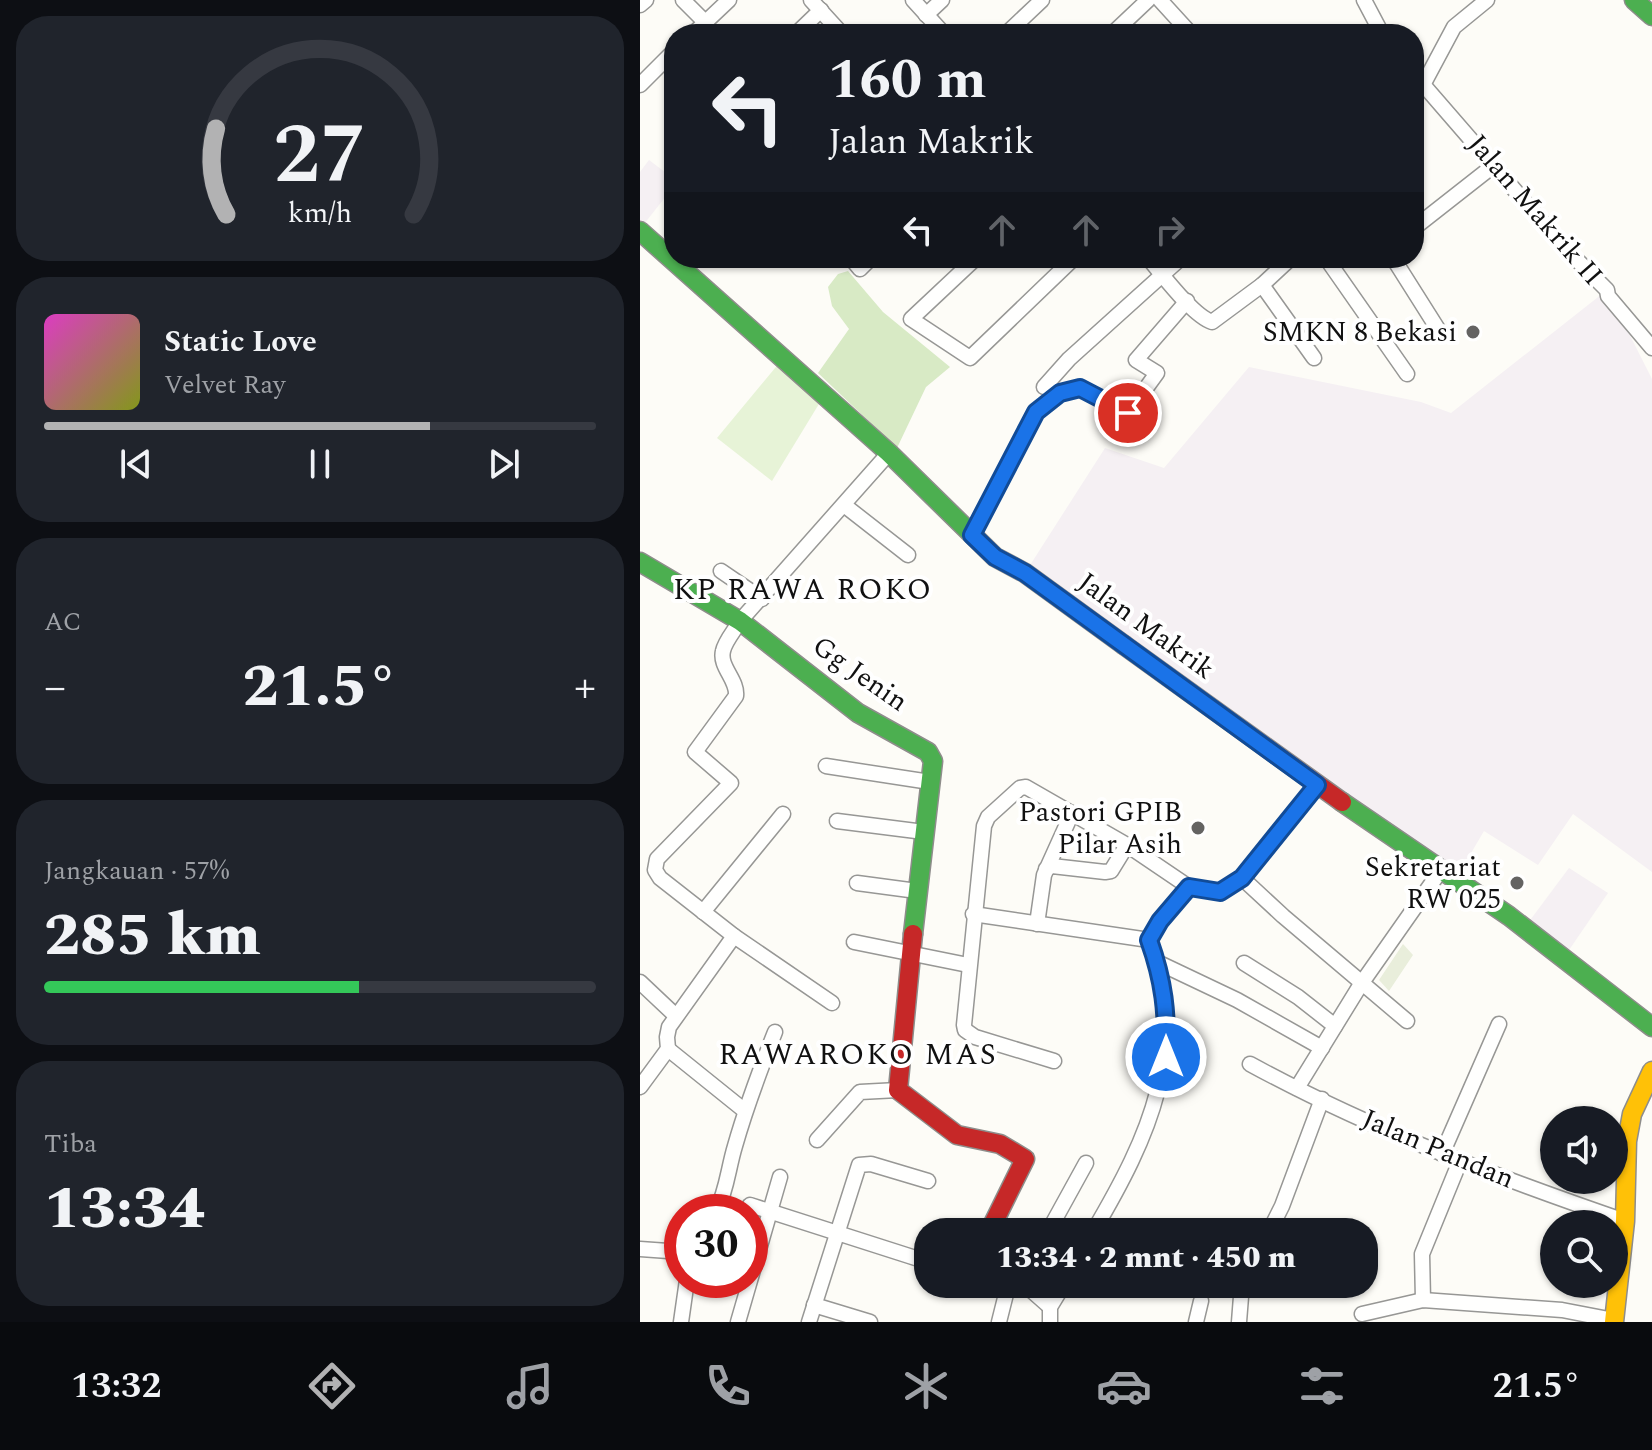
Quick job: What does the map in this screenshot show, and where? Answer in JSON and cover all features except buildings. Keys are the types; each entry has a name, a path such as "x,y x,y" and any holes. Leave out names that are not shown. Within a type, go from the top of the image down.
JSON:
{"street":[{"path":"640,5 646,0"},
{"path":"683,0 705,22 729,0"},
{"path":"913,0 935,24"},
{"path":"926,15 942,0"},
{"path":"1017,24 1042,0"},
{"path":"1123,24 1148,0"},
{"path":"1160,0 1182,24"},
{"path":"1364,0 1377,24"},
{"path":"1424,72 1454,27 1487,0"},
{"path":"1634,0 1652,16"},
{"path":"803,24 816,5 833,24"},
{"path":"640,85 664,61"},
{"name":"Jalan Makrik II","path":"1424,86 1564,247 1607,290 1608,296 1652,348"},
{"path":"1424,220 1493,166"},
{"name":"Jalan Makrik","path":"640,231 664,246"},
{"name":"Jalan Makrik","path":"689,268 889,453 995,557 1025,573 1317,785 1559,953 1652,1027"},
{"path":"965,268 911,319 970,358 1064,268"},
{"path":"1157,268 1207,321 1217,320 1280,268"},
{"path":"1044,387 1069,359 1170,268"},
{"path":"1333,268 1407,374"},
{"path":"1399,268 1441,334"},
{"path":"1262,285 1314,358"},
{"path":"972,535 1036,412 1060,393 1080,388 1128,413 1157,373 1136,360 1187,301"},
{"path":"832,1003 734,936 660,878 655,870 657,859 731,783 695,752 736,696 737,688 722,656 723,649 740,621 889,453"},
{"path":"844,505 908,555"},
{"name":"Gg Jenin","path":"640,562 740,621 858,713 928,752 933,761 930,782"},
{"path":"721,571 762,599"},
{"path":"826,766 930,782 898,1090"},
{"path":"1054,1061 975,1037 965,1030 973,914 984,826 988,817 1020,788 1026,787 1127,845 1189,887 1220,892 1242,878 1317,785"},
{"path":"1037,924 1046,869 1072,813"},
{"path":"703,912 783,814"},
{"path":"837,821 924,832"},
{"path":"1046,869 1052,866 1111,871 1127,845"},
{"path":"1297,1088 1361,984 1441,870"},
{"path":"1242,878 1407,1021"},
{"path":"857,883 917,891"},
{"path":"1149,940 1160,921 1189,887"},
{"path":"973,914 1149,940"},
{"path":"640,1087 668,1049 667,1037 676,1016 734,936"},
{"path":"1100,1218 1134,1154 1160,1086 1166,1057 1163,986 1149,940"},
{"path":"854,942 968,965"},
{"path":"1157,962 1237,1000 1322,1048"},
{"path":"1244,963 1298,997 1335,1026"},
{"path":"640,982 676,1016"},
{"path":"1442,1154 1499,1024"},
{"path":"725,1194 729,1163 775,1032"},
{"path":"668,1049 745,1111"},
{"name":"Jalan Pandan","path":"1250,1064 1442,1154 1595,1210"},
{"path":"1625,1210 1627,1141 1632,1114 1652,1071"},
{"path":"817,1140 860,1092 898,1090 957,1135 1000,1144 1025,1159 996,1218"},
{"path":"1276,1218 1322,1099"},
{"path":"1423,1300 1422,1254 1460,1161"},
{"path":"1056,1218 1086,1163"},
{"path":"809,1322 859,1165 871,1164 928,1181"},
{"path":"738,1322 780,1177"},
{"path":"770,1211 914,1258"},
{"path":"640,1249 664,1251"},
{"path":"681,1322 684,1298"},
{"path":"999,1322 1005,1298"},
{"path":"1036,1298 1050,1314"},
{"path":"1239,1322 1241,1298"},
{"path":"1362,1314 1423,1300 1614,1321 1617,1298"},
{"path":"1196,1322 1201,1301"},
{"path":"814,1305 870,1322"}],"shaded area":[{"path":"649,160 664,171 664,199 644,224 640,221 640,172"},
{"path":"1607,290 1652,379 1652,872 1573,814 1538,865 1484,831 1460,872 1025,573 1105,448 1164,468 1249,367 1421,402 1451,413"},
{"path":"1569,868 1608,893 1569,950 1528,923"}],"green space":[{"path":"848,271 883,312 950,367 926,387 897,448 818,373 849,329 832,306 828,287 838,274"},
{"path":"780,362 822,399 772,481 717,438"},
{"path":"1403,944 1413,955 1389,991 1379,980"}],"traffic: fast":[{"path":"1634,0 1652,16"},
{"path":"640,231 664,252"},
{"path":"682,268 889,453 995,557 1025,573 1124,645"},
{"path":"640,562 740,621 858,713 928,752 933,761 913,934"},
{"path":"1342,802 1509,916 1652,1027"}],"traffic: slow":[{"path":"1614,1322 1625,1221 1627,1141 1632,1114 1652,1071"}],"traffic: jam":[{"path":"1124,645 1342,802"},
{"path":"913,934 898,1090 957,1135 1000,1144 1025,1159 996,1218"}],"place":[{"name":"SMKN 8 Bekasi","path":"1473,332"},
{"name":"Pastori GPIB Pilar Asih","path":"1198,828"},
{"name":"Sekretariat RW 025","path":"1517,883"}],"district":[{"name":"KP RAWA ROKO","path":"803,590"},
{"name":"RAWAROKO MAS","path":"858,1055"}],"route":[{"path":"1128,413 1080,388 1060,393 1036,412 972,535 995,557 1025,573 1317,785 1242,878 1220,892 1189,887 1153,931 1149,940 1162,978 1166,1057"}]}
